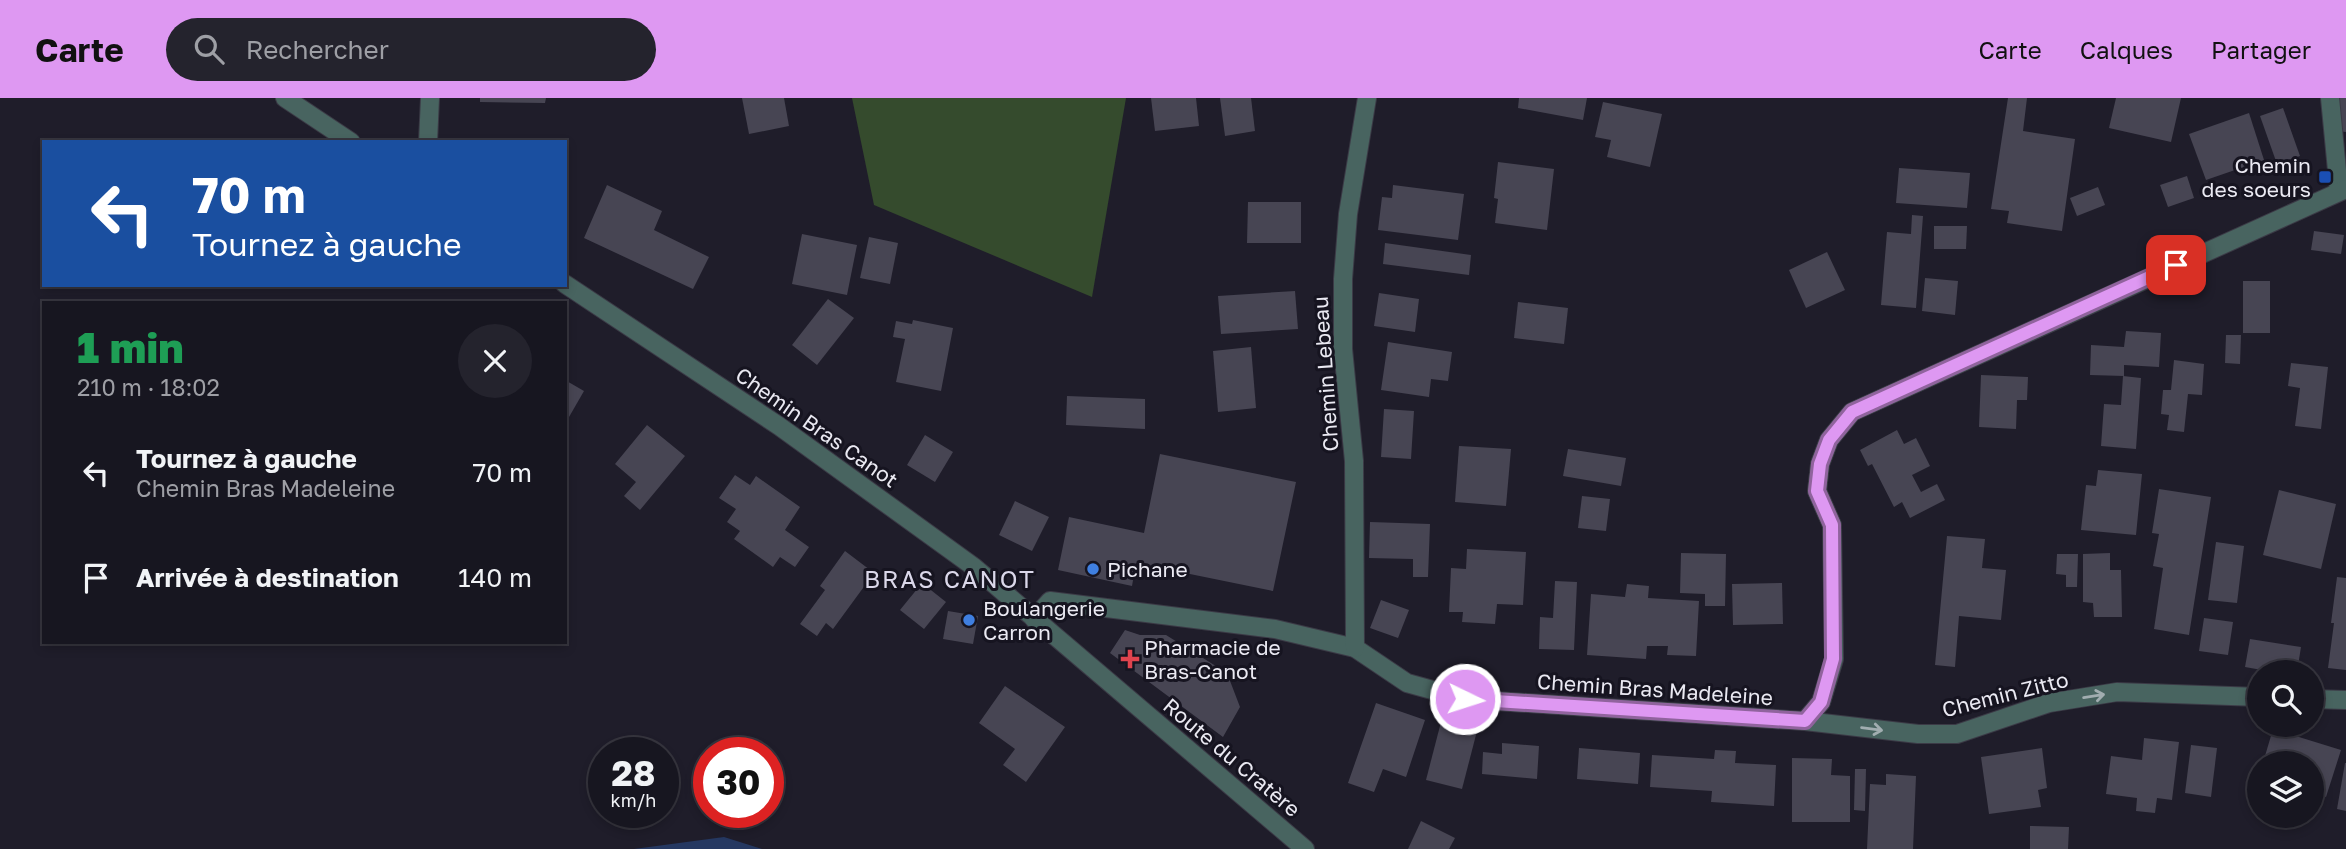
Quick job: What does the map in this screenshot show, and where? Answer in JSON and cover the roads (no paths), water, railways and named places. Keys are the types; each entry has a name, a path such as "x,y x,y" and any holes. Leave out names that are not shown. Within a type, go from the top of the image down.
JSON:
{"street":[{"path":"285,98 348,140"},
{"path":"428,140 430,98"},
{"name":"Chemin Lebeau","path":"1355,648 1354,461 1343,349 1343,279 1348,214 1367,98"},
{"path":"1805,721 1821,702 1833,659 1832,525 1817,491 1820,464 1829,440 1852,412 2342,190 2330,98"},
{"name":"Chemin Bras Canot","path":"567,285 779,426 974,567 1034,619"},
{"name":"Chemin Bras Madeleine","path":"1034,619 1050,601 1275,629 1355,648 1407,683 1465,699 1805,721"},
{"name":"Route du Cratère","path":"1034,619 1305,849"},
{"name":"Chemin Zitto","path":"1805,721 1918,734 1958,734 2049,703 2117,692 2247,697"},
{"path":"2324,699 2346,700"}],"water":[{"path":"724,837 762,849 634,849"}],"place":[{"name":"Chemin des soeurs","path":"2325,177"},
{"name":"Pichane","path":"1093,569"},
{"name":"Boulangerie Carron","path":"969,620"},
{"name":"Pharmacie de Bras-Canot","path":"1130,659"}],"district":[{"name":"BRAS CANOT","path":"950,578"}]}
